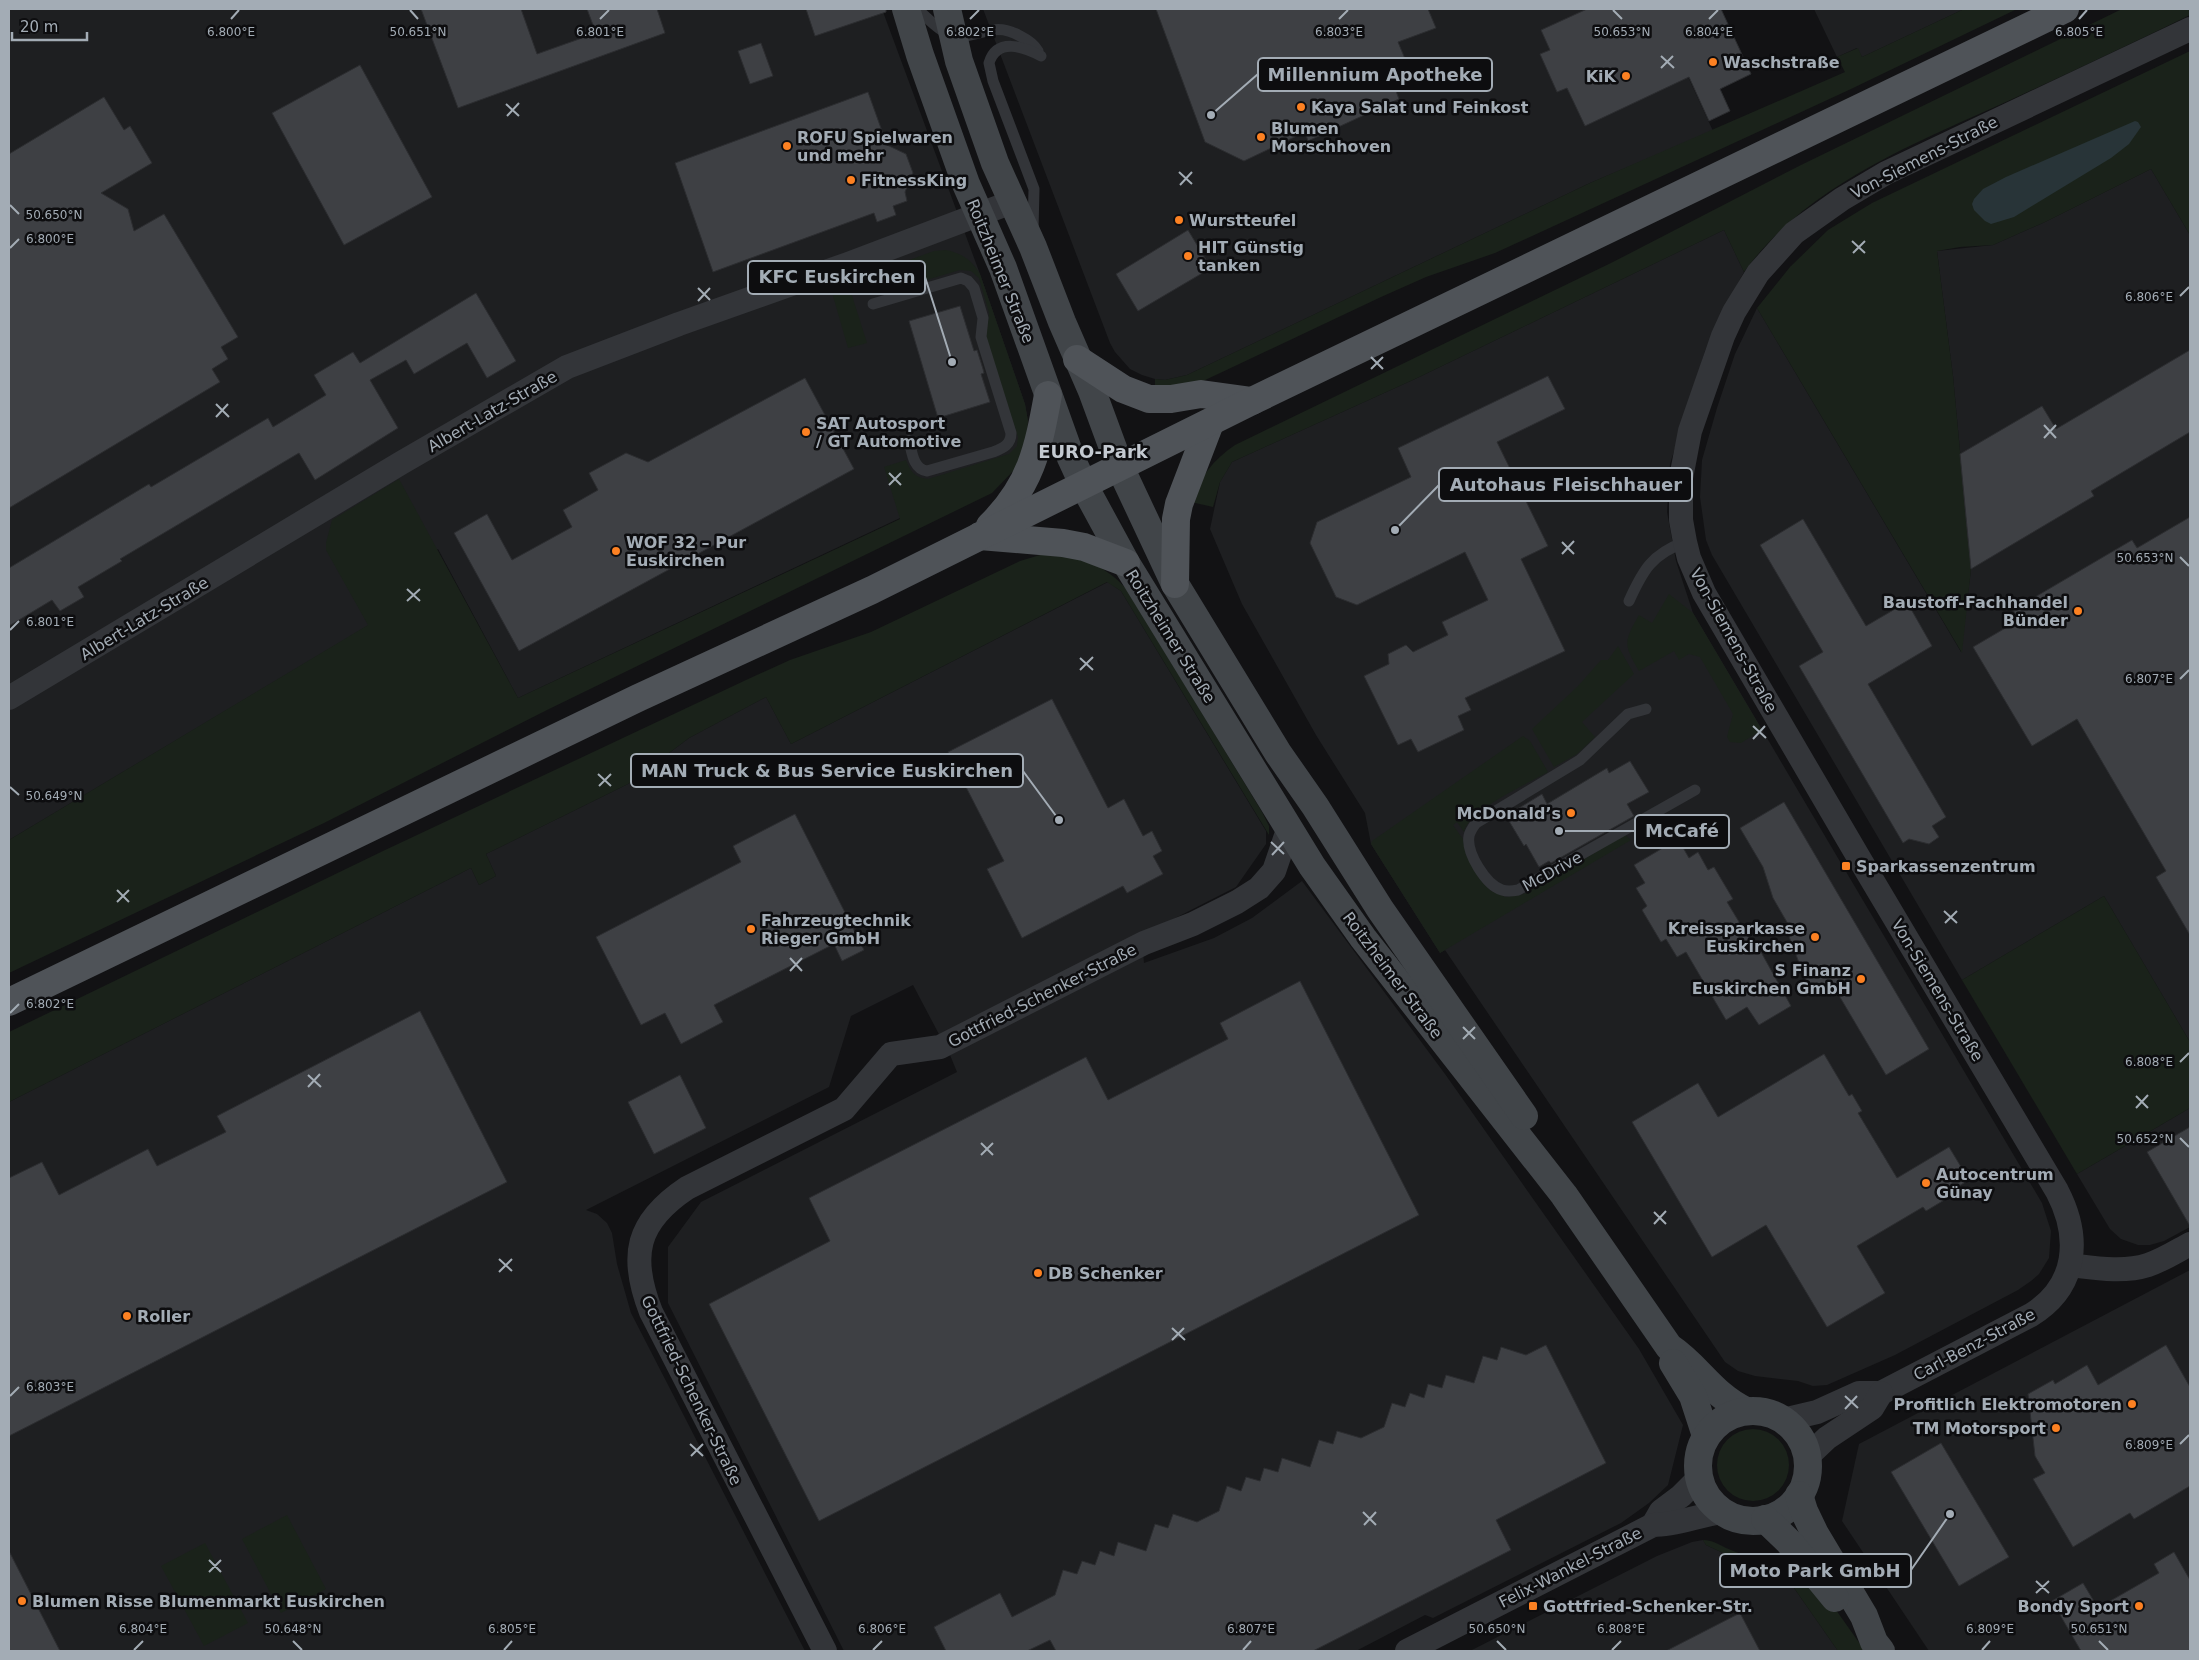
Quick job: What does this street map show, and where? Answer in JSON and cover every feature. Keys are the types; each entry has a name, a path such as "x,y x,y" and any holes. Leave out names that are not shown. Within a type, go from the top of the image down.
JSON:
{"main road":[{"path":"9,1002 629,703 872,590 1252,401 2065,9"},
{"path":"1077,359 1123,389 1149,400 1171,399 1201,394 1252,401"},
{"path":"980,536 1000,516 1029,472 1038,448 1048,395"},
{"path":"1175,584 1176,519 1179,504 1210,423"},
{"path":"980,536 1070,544 1084,547 1126,563"}],"street":[{"name":"Roitzheimer Straße","path":"906,9 941,116 966,184 1003,268 1048,395 1083,484 1126,563 1288,830 1363,938 1564,1195 1669,1347 1682,1356 1718,1394 1746,1411"},
{"name":"Roitzheimer Straße","path":"948,9 958,61 976,111 1077,359 1092,391 1120,467 1175,584 1278,753 1316,806 1380,909 1522,1113 1564,1195"},
{"name":"Von-Siemens-Straße","path":"2070,1265 2072,1240 2065,1208 2057,1191 1695,575 1685,542 1681,520 1681,478 1690,431 1709,374 1734,312 1758,273 1783,244 1816,216 1886,173 2190,29"},
{"name":"Albert-Latz-Straße","path":"9,698 401,463 567,367 1012,202"},
{"name":"Gottfried-Schenker-Straße","path":"824,1651 651,1312 639,1275 638,1261 644,1232 658,1211 687,1188 844,1109 892,1054 940,1047 1144,943 1192,924 1245,898 1259,888 1274,871 1288,830"},
{"path":"2070,1265 2100,1268 2132,1268 2160,1260 2190,1244"},
{"name":"Carl-Benz-Straße","path":"1783,1420 1817,1412 1859,1393 1881,1393 2041,1308 2059,1289 2070,1265"},
{"name":"Roitzheimer Straße","path":"1669,1347 1671,1361 1693,1396 1706,1436"},
{"name":"Carl-Benz-Straße","path":"1807,1457 1827,1438 1872,1408 1881,1393"},
{"path":"1746,1411 1765,1412 1783,1420 1801,1438 1807,1457 1806,1477 1799,1496 1785,1510 1765,1519 1744,1520 1723,1512 1708,1497 1699,1478 1698,1457 1706,1436 1715,1425 1727,1417 1746,1411"},
{"name":"Felix-Wankel-Straße","path":"1653,1525 1661,1510 1681,1496 1699,1478"},
{"path":"1799,1496 1811,1526 1864,1616 1878,1647"},
{"name":"Felix-Wankel-Straße","path":"1407,1651 1653,1525 1670,1525 1723,1512"},
{"path":"1765,1519 1807,1562 1854,1624 1878,1647"}],"lane":[{"path":"917,9 943,31 954,36 993,29 1013,32 1035,46 1041,56 1016,45 1005,47 991,56 989,63 993,81 1034,189 1033,247"},
{"path":"873,304 961,278 968,281 974,288 982,312 981,337 1011,433 1010,442 1004,448 994,452 927,470 918,468 909,440"},
{"path":"1629,601 1651,561 1669,548 1685,542"},
{"name":"McDrive","path":"1646,709 1628,714 1580,760 1476,823 1469,836 1469,843 1472,854 1486,880 1502,890 1518,890 1695,790"}],"shaded area":[{"path":"9,9 882,9 980,274 1025,404 1028,421 1025,449 900,518 518,698 438,549 353,597 369,625 9,840"},
{"path":"983,9 1657,9 1713,131 1590,183 1187,375 1165,380 1155,379 1130,369 1115,352 1110,343"},
{"path":"1814,9 1964,9 1862,57 1857,48 1837,57"},
{"path":"1964,9 2017,9 1851,89 1495,253 1426,277 1201,382 1155,389 1155,379 1165,380 1187,375 1590,183 1845,72 1837,57 1858,48 1862,57"},
{"path":"2122,9 2190,9 2190,15 1899,151 1864,170 1830,191 1798,215 1770,241 1744,272 1724,230 1415,379 1232,462 1220,482 1213,507 1191,502 1198,485 1208,470 1220,456 1235,445 1613,262 1801,165"},
{"path":"2190,51 2190,235 2151,169 2045,222 1993,245 1960,247 1937,251 1953,376 1971,569 1962,653 1757,308 1790,267 1828,230 1872,203"},
{"path":"2135,121 2141,127 2129,144 2111,158 2014,217 1991,224 1974,210 1972,204 1974,199 1983,189 2006,177"},
{"path":"2151,169 2190,235 2190,1042 2104,896 1962,980 1712,555 1706,540 1700,497 1702,460 1717,408 1735,354 1757,308 1961,652 1971,569 1953,376 1937,251 1993,245 2045,222"},
{"path":"1724,230 1744,272 1717,322 1705,351 1670,464 1667,512 1676,561 1693,613 2042,1203 2051,1231 2049,1258 2039,1274 2018,1290 1895,1355 1827,1385 1813,1386 1798,1381 1755,1376 1738,1371 1725,1362 1445,950 1440,953 1371,844 1365,813 1316,735 1242,604 1210,529 1220,482 1232,462 1415,379"},
{"path":"946,250 966,258 980,274 1025,404 1028,421 1025,449 1019,465 992,493 547,710 324,823 9,973 9,840 368,625 326,550 326,543 332,520 399,479 518,698 900,519 884,467 906,460 914,473 928,479 1009,454 1017,446 1018,437 986,338 989,313 979,278 971,271 960,270 886,292 881,293 875,289 871,274 934,251"},
{"path":"848,283 867,343 848,348 831,289"},
{"path":"1058,554 1078,558 1097,566 1113,576 1128,591 1262,812 1269,826 1269,835 1121,591 1107,582 791,744 766,697 689,738 628,784 486,854 496,876 479,885 471,868 9,1102 9,1032 383,851 746,680 790,660 871,632 1020,561 1040,555"},
{"path":"1108,582 1121,591 1266,831 1266,844 1236,887 941,1038 913,985 851,1016 829,1087 586,1210 597,1214 607,1223 612,1233 617,1264 631,1313 805,1651 9,1651 9,1102 471,868 479,885 496,876 486,854 628,784 689,738 766,697 791,744"},
{"path":"1669,594 1693,613 1762,730 1741,743 1730,742 1727,737 1733,714 1700,657 1689,654 1679,660 1674,651 1639,671 1630,655 1627,643 1628,638 1639,615 1652,623"},
{"path":"1618,646 1634,674 1582,722 1595,737 1577,754 1554,767 1532,729 1578,686 1601,660 1608,660"},
{"path":"1523,736 1530,741 1548,772 1487,806 1468,824 1464,832 1457,822 1453,825 1463,839 1466,855 1483,883 1491,891 1506,897 1521,895 1625,835 1631,840 1440,953 1371,844 1372,841"},
{"path":"1302,881 1445,1074 1639,1349 1683,1425 1668,1485 1649,1503 1621,1523 1433,1618 1425,1615 1356,1651 844,1651 668,1303 668,1247 701,1202 957,1072 950,1055 1143,952 1144,963 1214,938 1252,918"},
{"path":"2104,896 2190,1042 2190,1108 2077,1174 1962,980"},
{"path":"2190,1108 2190,1227 2164,1241 2150,1245 2138,1245 2121,1239 2110,1229 2077,1174"},
{"path":"2190,1270 2190,1651 1929,1651 1842,1521 1859,1444"},
{"path":"1753,1429 1773,1435 1783,1445 1789,1465 1783,1485 1773,1495 1753,1501 1733,1495 1723,1485 1717,1465 1723,1445 1733,1435"},
{"path":"287,1515 326,1589 281,1613 242,1539"},
{"path":"1703,1540 1706,1545 1745,1563 1785,1575 1838,1651 1470,1651 1657,1556 1692,1542"},
{"path":"1703,1540 1712,1541 1742,1555 1759,1560 1785,1562 1794,1560 1824,1593 1865,1651 1838,1651 1785,1575 1745,1563 1706,1545"},
{"path":"205,1543 248,1623 204,1646 161,1566"}],"building":[{"path":"421,9 521,9 537,54 596,33 587,9 657,9 665,33 458,108"},
{"path":"806,9 886,9 886,12 815,36"},
{"path":"1156,9 1428,9 1436,28 1398,42 1413,78 1394,86 1399,99 1308,141 1305,132 1244,161 1205,142"},
{"path":"1587,9 1721,9 1751,74 1720,89 1730,111 1709,121 1689,77 1585,126 1567,88 1557,92 1540,54 1550,50 1541,30"},
{"path":"761,43 773,76 750,84 738,51"},
{"path":"360,65 432,197 344,245 272,113"},
{"path":"868,92 887,145 906,154 913,173 905,192 907,201 893,206 896,215 877,222 874,213 713,272 675,163"},
{"path":"104,97 124,130 130,126 152,163 101,193 128,209 134,231 164,214 238,337 221,347 228,359 212,369 220,382 9,508 9,154"},
{"path":"1188,230 1211,268 1138,311 1116,274"},
{"path":"476,293 516,361 487,378 467,343 414,374 406,360 370,380 398,428 315,480 299,453 120,559 122,561 78,587 84,597 60,611 52,600 9,626 9,568 149,484 151,487 268,418 273,427 326,395 314,375 353,352 360,363"},
{"path":"960,306 974,351 977,350 983,369 984,373 981,374 990,402 938,418 909,321"},
{"path":"2190,350 2190,432 2091,491 2094,496 1971,569 1960,454 2042,406 2056,429"},
{"path":"1548,376 1565,409 1497,442 1548,546 1521,559 1565,651 1465,698 1471,710 1458,716 1464,730 1418,752 1411,739 1398,745 1364,676 1389,664 1388,654 1406,645 1413,652 1448,635 1442,622 1488,600 1465,552 1357,605 1336,597 1310,543 1317,522 1411,477 1398,448"},
{"path":"805,378 854,469 519,651 454,533 487,514 512,560 572,527 563,510 598,490 589,473 626,453 648,462"},
{"path":"2190,517 2190,935 2156,877 2166,871 2077,719 2032,746 1973,647 2019,620 2013,610 2132,540 2137,548"},
{"path":"1803,519 1866,626 1907,602 1932,646 1868,684 1946,817 1932,826 1939,837 1929,844 1909,839 1903,843 1799,666 1823,652 1760,545"},
{"path":"1052,699 1108,808 1124,799 1143,836 1152,831 1162,851 1153,856 1163,874 1127,893 1123,886 1022,938 987,869 1004,861 948,752"},
{"name":"McDonald’s","path":"1630,761 1649,792 1627,804 1634,816 1551,863 1549,861 1539,867 1526,844 1524,846 1506,816 1542,794 1547,804 1607,768 1609,773"},
{"path":"1784,802 1929,1049 1886,1075 1831,982 1811,994 1785,926 1788,924 1773,898 1763,867 1740,828"},
{"name":"Fahrzeugtechnik Rieger GmbH","path":"795,814 864,950 842,961 834,944 714,1005 723,1022 681,1044 665,1013 641,1025 596,937 741,862 733,846"},
{"path":"1678,839 1689,858 1698,852 1708,870 1714,867 1733,899 1727,902 1753,945 1756,943 1791,1006 1759,1025 1747,1007 1726,1020 1686,952 1677,957 1666,939 1661,942 1642,910 1647,906 1636,888 1645,883 1634,865"},
{"name":"DB Schenker","path":"1300,981 1419,1215 819,1521 709,1304 830,1241 809,1198 1086,1057 1108,1100 1228,1039 1220,1023"},
{"name":"Roller","path":"420,1011 507,1182 9,1436 9,1178 42,1162 59,1195 148,1149 157,1166 226,1132 217,1116"},
{"path":"1824,1054 1849,1096 1852,1094 1862,1111 1858,1113 1897,1178 1949,1147 1969,1180 1949,1192 1951,1196 1926,1211 1923,1207 1857,1246 1885,1293 1827,1327 1766,1225 1712,1257 1632,1122 1698,1083 1718,1117"},
{"path":"680,1075 706,1128 654,1154 628,1102"},
{"path":"2190,1127 2190,1226 2147,1152"},
{"path":"1546,1345 1606,1463 1496,1520 1511,1550 1313,1651 1056,1651 1050,1640 1027,1651 946,1651 934,1627 1000,1593 1012,1617 1055,1595 1063,1570 1077,1574 1082,1561 1095,1565 1100,1551 1114,1556 1118,1542 1146,1551 1155,1524 1168,1528 1173,1514 1197,1522 1219,1511 1227,1486 1241,1491 1246,1477 1260,1481 1264,1468 1278,1472 1282,1458 1310,1467 1319,1440 1333,1444 1337,1431 1361,1438 1384,1427 1392,1403 1405,1407 1410,1393 1424,1398 1428,1384 1442,1388 1446,1375 1474,1383 1483,1356 1497,1360 1501,1347 1526,1355"},
{"path":"2166,1345 2190,1387 2190,1486 2134,1519 2130,1513 2073,1547 2033,1479 2045,1473 2035,1456 2028,1394 2053,1380 2055,1384 2087,1365 2098,1385"},
{"path":"1941,1443 2009,1557 1959,1586 1891,1472"},
{"name":"Blumen Risse Blumenmarkt Euskirchen","path":"9,1551 60,1651 9,1651"},
{"path":"2174,1552 2190,1580 2190,1651 2081,1651 2052,1601 2083,1583 2098,1608 2159,1573 2154,1564"},
{"path":"1740,1613 1760,1651 1666,1651"}],"place":[{"name":"Waschstraße","path":"1713,62"},
{"name":"KiK","path":"1626,76"},
{"name":"Kaya Salat und Feinkost","path":"1301,107"},
{"name":"Millennium Apotheke","path":"1211,115"},
{"name":"Blumen Morschhoven","path":"1261,137"},
{"name":"ROFU Spielwaren und mehr","path":"787,146"},
{"name":"FitnessKing","path":"851,180"},
{"name":"Wurstteufel","path":"1179,220"},
{"name":"HIT Günstig tanken","path":"1188,256"},
{"name":"KFC Euskirchen","path":"952,362"},
{"name":"SAT Autosport / GT Automotive","path":"806,432"},
{"name":"Autohaus Fleischhauer","path":"1395,530"},
{"name":"WOF 32 – Pur Euskirchen","path":"616,551"},
{"name":"Baustoff-Fachhandel Bünder","path":"2078,611"},
{"name":"McDonald’s","path":"1571,813"},
{"name":"MAN Truck & Bus Service Euskirchen","path":"1059,820"},
{"name":"McCafé","path":"1559,831"},
{"name":"Sparkassenzentrum","path":"1846,866"},
{"name":"Fahrzeugtechnik Rieger GmbH","path":"751,929"},
{"name":"Kreissparkasse Euskirchen","path":"1815,937"},
{"name":"S Finanz Euskirchen GmbH","path":"1861,979"},
{"name":"Autocentrum Günay","path":"1926,1183"},
{"name":"DB Schenker","path":"1038,1273"},
{"name":"Roller","path":"127,1316"},
{"name":"Profitlich Elektromotoren","path":"2132,1404"},
{"name":"TM Motorsport","path":"2056,1428"},
{"name":"Moto Park GmbH","path":"1950,1514"},
{"name":"Blumen Risse Blumenmarkt Euskirchen","path":"22,1601"},
{"name":"Gottfried-Schenker-Str.","path":"1533,1606"},
{"name":"Bondy Sport","path":"2139,1606"}],"district":[{"name":"EURO-Park","path":"1093,452"}]}
